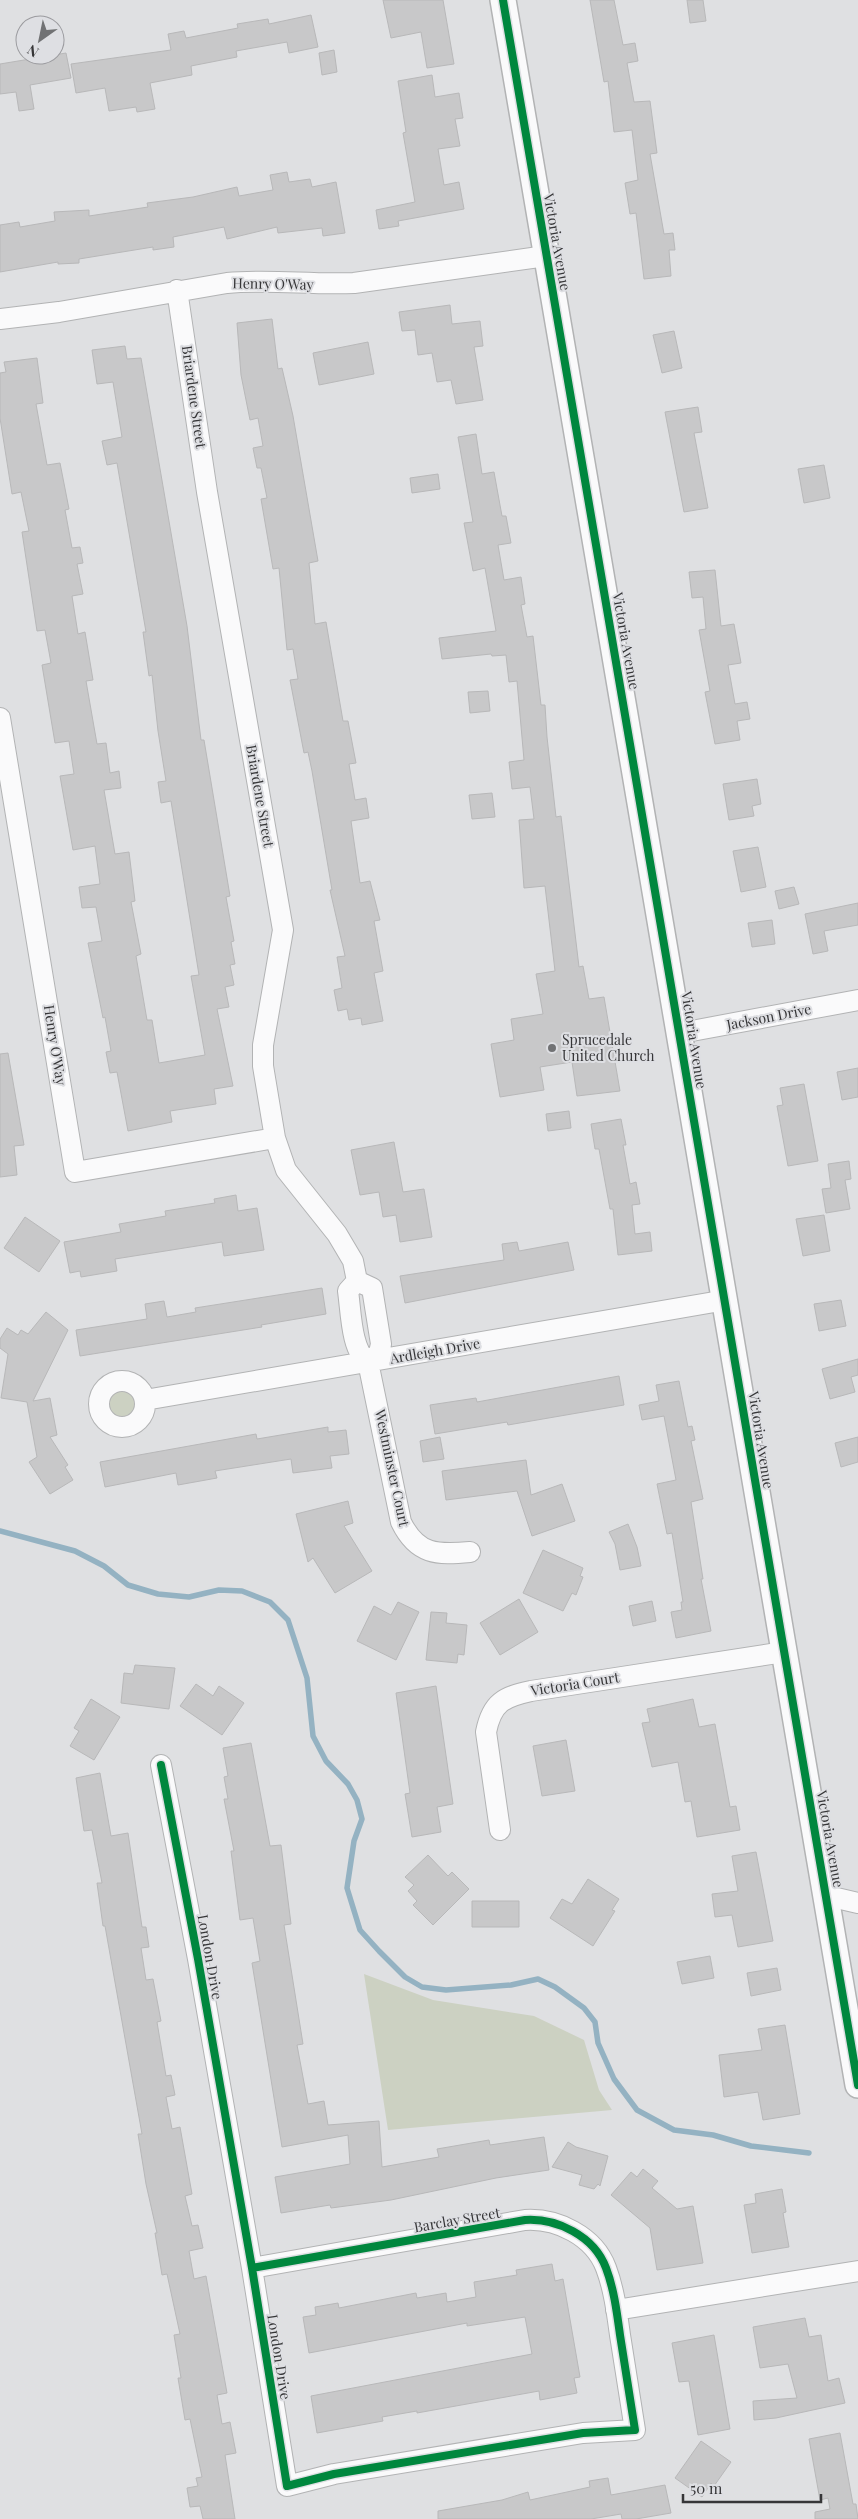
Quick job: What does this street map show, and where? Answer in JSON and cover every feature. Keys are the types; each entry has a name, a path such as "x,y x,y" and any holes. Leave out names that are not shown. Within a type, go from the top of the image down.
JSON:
{"street":[{"name":"Victoria Avenue","path":"503,0 681,1033 784,1652 828,1896 858,2085"},
{"name":"Henry O'Way","path":"0,319 59,312 177,290 251,280 330,284 354,283 546,256"},
{"name":"Briardene Street","path":"177,290 207,492 283,930 263,1045 264,1066 275,1138 286,1170 353,1261 357,1281 348,1291 356,1346 362,1358 368,1362"},
{"name":"Henry O'Way","path":"0,718 75,1172 275,1138"},
{"name":"Jackson Drive","path":"681,1033 858,1000"},
{"name":"Ardleigh Drive","path":"145,1400 726,1300"},
{"name":"Westminster Court","path":"368,1362 401,1522 408,1537 423,1549 441,1555 470,1552"},
{"name":"Victoria Court","path":"500,1830 486,1732 489,1719 495,1707 504,1698 541,1690 784,1652"},
{"name":"London Drive","path":"161,1765 198,1959 252,2268 287,2486 334,2474 573,2434 635,2430 616,2310"},
{"path":"828,1896 858,1903"},
{"name":"Barclay Street","path":"252,2268 537,2220 565,2228 587,2241 606,2267 616,2310"},
{"path":"616,2310 858,2271"}],"green space":[{"path":"122,1391 131,1395 135,1404 131,1413 122,1417 113,1413 109,1404 113,1395"},
{"path":"364,1974 433,2000 534,2016 584,2040 599,2090 612,2110 388,2130"}],"building":[{"path":"383,0 443,0 454,64 427,68 421,32 391,38"},
{"path":"590,0 614,0 623,45 635,43 638,61 627,63 634,102 650,101 657,153 650,154 664,234 673,233 675,250 669,250 671,276 644,279 636,213 630,214 625,183 638,180 632,130 614,132 608,81 604,82"},
{"path":"687,0 703,0 706,21 690,23"},
{"path":"311,15 318,47 289,53 287,42 236,51 237,57 191,66 192,75 150,83 155,109 137,112 136,107 109,111 105,88 76,93 71,64 171,50 168,34 184,31 186,38 238,28 237,24 268,19 269,24"},
{"path":"334,50 337,72 322,75 319,53"},
{"path":"65,53 71,78 30,85 34,109 19,111 16,92 0,94 0,64 15,62 15,65 65,65"},
{"path":"432,75 435,97 459,93 463,118 455,119 460,146 438,149 444,185 459,182 464,209 398,221 399,226 379,229 376,210 415,202 403,133 406,132 398,81"},
{"path":"287,172 289,182 310,179 312,187 336,182 345,233 323,236 322,228 278,233 277,227 227,239 224,227 173,237 174,247 153,250 153,247 79,259 79,263 58,264 58,262 0,272 0,225 19,222 20,227 55,221 54,212 89,210 89,216 148,207 147,203 193,197 237,187 239,196 273,190 270,175"},
{"path":"450,305 452,324 480,321 483,346 474,347 483,400 456,404 451,380 437,382 432,353 418,355 415,330 402,331 399,312"},
{"path":"272,319 278,369 282,368 293,416 318,561 309,563 315,624 326,622 343,721 348,721 356,763 349,764 355,800 366,798 369,818 351,821 360,883 370,881 380,920 374,921 383,971 374,973 383,1021 362,1025 361,1018 349,1020 347,1009 338,1011 334,990 342,988 337,957 345,956 330,890 332,890 312,771 308,752 304,753 290,680 298,679 293,649 287,650 279,568 273,569 261,499 267,498 261,468 257,468 253,448 263,446 258,418 250,420 241,375 237,323"},
{"path":"674,331 682,368 662,373 653,335"},
{"path":"368,342 374,374 319,385 313,353"},
{"path":"125,346 127,359 141,358 187,626 201,740 204,740 230,896 226,897 234,941 231,942 235,964 230,965 234,985 225,987 229,1007 217,1009 233,1086 214,1089 216,1104 170,1111 172,1122 128,1131 117,1072 110,1073 106,1052 111,1051 88,943 102,941 96,907 82,908 79,887 100,884 95,846 73,850 60,776 74,774 69,741 55,743 42,665 51,663 45,630 37,631 22,532 29,531 21,492 12,494 0,418 0,373 6,372 4,362 37,358 43,403 36,404 47,465 60,463 69,509 65,510 72,548 80,547 83,563 77,564 83,594 72,596 78,634 85,632 93,680 86,681 97,744 106,743 110,773 119,771 121,788 104,790 115,854 129,852 135,901 131,902 141,954 136,956 147,1020 152,1020 159,1063 205,1055 191,976 199,975 171,801 161,803 158,782 166,781 152,675 149,676 143,632 146,632 117,463 107,465 102,441 122,437 113,382 97,384 92,350"},
{"path":"698,407 702,432 694,433 708,508 684,512 665,412"},
{"path":"476,434 482,474 494,472 502,516 506,516 511,543 498,545 504,580 521,577 525,604 521,605 527,637 533,636 541,705 545,705 556,817 561,816 579,967 583,966 589,999 604,997 620,1091 577,1096 572,1062 540,1067 544,1090 500,1097 491,1044 514,1040 511,1019 543,1014 536,974 555,971 545,886 524,888 519,820 534,819 530,787 512,789 509,762 524,760 517,681 509,682 506,655 492,656 491,654 442,659 439,638 496,631 485,568 473,571 464,523 473,522 458,437"},
{"path":"824,465 830,498 804,503 798,469"},
{"path":"438,474 440,489 412,493 410,478"},
{"path":"715,570 721,626 734,624 741,663 728,665 735,704 747,702 750,719 737,721 740,740 715,744 705,692 710,691 699,630 706,629 703,597 692,598 689,572"},
{"path":"488,691 490,711 470,713 468,692"},
{"path":"757,779 761,804 752,806 754,816 729,820 723,784"},
{"path":"492,793 495,817 472,819 469,795"},
{"path":"758,847 766,887 741,892 733,851"},
{"path":"794,887 799,904 779,909 775,891"},
{"path":"858,903 858,925 824,931 828,951 813,954 805,914"},
{"path":"772,920 775,944 752,947 748,923"},
{"path":"8,1053 24,1145 14,1146 17,1175 0,1177 0,1054"},
{"path":"858,1068 858,1097 842,1100 837,1072"},
{"path":"804,1084 818,1161 788,1166 777,1106 783,1105 780,1088"},
{"path":"569,1111 571,1128 548,1131 546,1114"},
{"path":"621,1119 626,1145 623,1145 630,1184 636,1182 640,1204 632,1205 635,1234 650,1232 652,1251 618,1255 613,1209 610,1209 599,1149 595,1149 591,1124"},
{"path":"394,1142 403,1192 424,1189 432,1237 400,1242 396,1215 383,1217 379,1192 360,1195 351,1150"},
{"path":"849,1161 851,1179 845,1180 850,1209 826,1213 822,1189 831,1188 828,1164"},
{"path":"236,1195 238,1211 257,1208 264,1250 224,1256 222,1242 115,1259 117,1271 81,1277 80,1271 70,1273 64,1242 121,1232 119,1224 166,1216 165,1211 215,1203 214,1199"},
{"path":"824,1215 830,1251 803,1256 796,1219"},
{"path":"25,1217 60,1241 39,1272 4,1248"},
{"path":"517,1242 519,1251 568,1242 574,1270 405,1303 400,1276 504,1260 502,1244"},
{"path":"322,1288 326,1314 261,1325 262,1327 80,1356 76,1330 147,1319 145,1304 164,1301 167,1317 196,1312 195,1308"},
{"path":"841,1300 846,1326 819,1331 814,1304"},
{"path":"46,1312 68,1330 33,1401 50,1398 57,1435 50,1437 68,1465 65,1467 73,1480 50,1494 29,1462 37,1457 27,1402 1,1398 8,1354 0,1348 0,1339 7,1328 18,1335 21,1330 28,1334"},
{"path":"858,1359 858,1375 851,1377 855,1392 830,1399 822,1369"},
{"path":"619,1376 624,1405 508,1425 507,1422 435,1434 430,1405 476,1398 477,1402"},
{"path":"679,1381 688,1427 692,1426 695,1440 691,1441 703,1499 691,1502 703,1579 701,1579 711,1631 676,1638 671,1612 682,1610 681,1602 683,1602 672,1533 667,1534 657,1484 676,1480 664,1416 642,1420 639,1405 659,1401 656,1385"},
{"path":"328,1427 328,1432 346,1430 349,1454 330,1456 332,1468 293,1473 291,1459 215,1471 217,1478 178,1485 176,1473 105,1487 100,1462 256,1434 257,1439"},
{"path":"440,1437 444,1459 423,1462 420,1441"},
{"path":"858,1437 858,1462 841,1467 835,1443"},
{"path":"526,1460 531,1495 562,1484 575,1521 532,1536 517,1491 446,1500 442,1471"},
{"path":"348,1501 353,1523 344,1526 372,1571 335,1593 313,1558 308,1562 296,1514"},
{"path":"628,1524 637,1547 641,1566 620,1570 615,1544 609,1532"},
{"path":"543,1550 583,1568 580,1576 583,1577 576,1595 572,1593 563,1611 523,1593"},
{"path":"519,1599 538,1632 500,1655 480,1623"},
{"path":"652,1601 656,1621 633,1626 629,1606"},
{"path":"398,1602 419,1612 396,1660 357,1641 374,1606 391,1615"},
{"path":"431,1612 447,1613 446,1623 467,1625 464,1655 458,1654 457,1663 426,1660"},
{"path":"135,1665 175,1668 169,1709 121,1703 124,1673 133,1674"},
{"path":"196,1684 213,1696 219,1686 244,1703 222,1735 180,1706"},
{"path":"436,1686 453,1804 437,1807 441,1832 412,1837 405,1794 410,1793 396,1693"},
{"path":"91,1699 120,1717 94,1760 70,1746 79,1731 74,1728"},
{"path":"693,1699 699,1727 715,1724 730,1807 736,1806 740,1830 697,1837 691,1801 685,1802 678,1762 652,1767 642,1723 650,1722 647,1709"},
{"path":"566,1740 575,1791 542,1796 533,1746"},
{"path":"251,1743 270,1846 281,1845 291,1924 284,1925 303,2044 297,2045 308,2104 324,2101 328,2125 379,2121 382,2167 439,2157 437,2149 489,2140 490,2145 544,2137 549,2170 496,2178 391,2200 331,2208 330,2205 281,2213 275,2177 350,2164 348,2135 282,2147 252,1963 260,1961 253,1918 240,1920 231,1851 234,1851 224,1799 228,1799 224,1777 228,1776 223,1748"},
{"path":"100,1773 111,1836 128,1833 142,1927 146,1927 149,1947 141,1948 146,1980 153,1979 161,2021 157,2022 166,2076 171,2075 175,2095 166,2097 172,2129 180,2127 192,2194 185,2196 192,2226 198,2225 203,2248 189,2251 194,2279 206,2276 227,2393 217,2395 222,2424 230,2422 236,2453 225,2455 235,2519 203,2519 200,2506 190,2507 187,2488 198,2486 196,2478 202,2477 190,2419 185,2420 178,2378 181,2378 174,2335 180,2334 167,2274 162,2275 155,2233 157,2233 146,2184 138,2134 142,2134 105,1926 103,1926 97,1883 102,1883 92,1830 84,1831 76,1778"},
{"path":"756,1852 773,1941 738,1947 732,1915 715,1917 712,1894 738,1891 732,1856"},
{"path":"428,1855 448,1876 452,1872 469,1889 433,1925 413,1905 417,1901 408,1891 414,1885 405,1877"},
{"path":"588,1879 619,1899 612,1910 615,1911 593,1946 550,1918 562,1899 572,1904"},
{"path":"472,1901 519,1901 519,1927 472,1927"},
{"path":"710,1956 714,1978 682,1984 677,1962"},
{"path":"777,1968 781,1990 751,1996 747,1973"},
{"path":"785,2025 800,2114 763,2120 758,2092 724,2097 719,2055 762,2050 758,2029"},
{"path":"568,2142 576,2147 608,2156 600,2186 598,2184 594,2189 579,2185 582,2175 552,2167"},
{"path":"643,2169 658,2181 652,2188 677,2209 693,2206 703,2263 657,2270 650,2228 611,2195 631,2172 637,2177"},
{"path":"782,2189 786,2212 783,2213 789,2247 752,2253 744,2205 756,2203 755,2194"},
{"path":"552,2264 555,2281 563,2279 580,2377 574,2378 577,2393 540,2400 539,2391 417,2413 417,2411 382,2417 383,2421 317,2433 311,2396 532,2354 525,2317 467,2326 467,2323 309,2353 303,2317 316,2315 315,2307 338,2303 339,2308 416,2293 417,2298 446,2293 447,2302 476,2297 474,2282 517,2275 516,2270"},
{"path":"805,2318 809,2337 821,2335 828,2381 839,2378 845,2403 776,2418 754,2420 753,2401 797,2398 788,2364 760,2368 753,2327"},
{"path":"714,2335 730,2429 698,2435 689,2381 679,2382 672,2343"},
{"path":"840,2433 853,2504 856,2504 858,2519 815,2519 815,2512 830,2509 828,2498 820,2500 809,2439"},
{"path":"701,2441 731,2462 714,2486 711,2483 702,2497 675,2478"},
{"path":"608,2478 611,2495 665,2485 671,2513 636,2519 622,2519 621,2514 591,2519 438,2519 438,2511 502,2500 528,2492 530,2500 590,2487 589,2481"}],"waterway":[{"path":"0,1531 75,1551 104,1566 128,1585 158,1594 189,1597 219,1590 242,1591 270,1602 288,1620 307,1678 313,1736 326,1761 348,1784 357,1800 362,1819 354,1841 347,1888 360,1930 379,1951 405,1977 422,1987 446,1990 511,1985 538,1979 555,1987 584,2008 595,2022 598,2043 614,2079 637,2110 674,2130 713,2135 751,2146 809,2153"}],"cycle path":[{"path":"503,0 858,2085"},
{"path":"161,1765 198,1959 252,2268 287,2486 334,2474 583,2433 635,2430 615,2301 606,2268 593,2247 584,2238 562,2226 537,2220 525,2220 252,2268"}],"place":[{"name":"Sprucedale United Church","path":"552,1048"}]}
